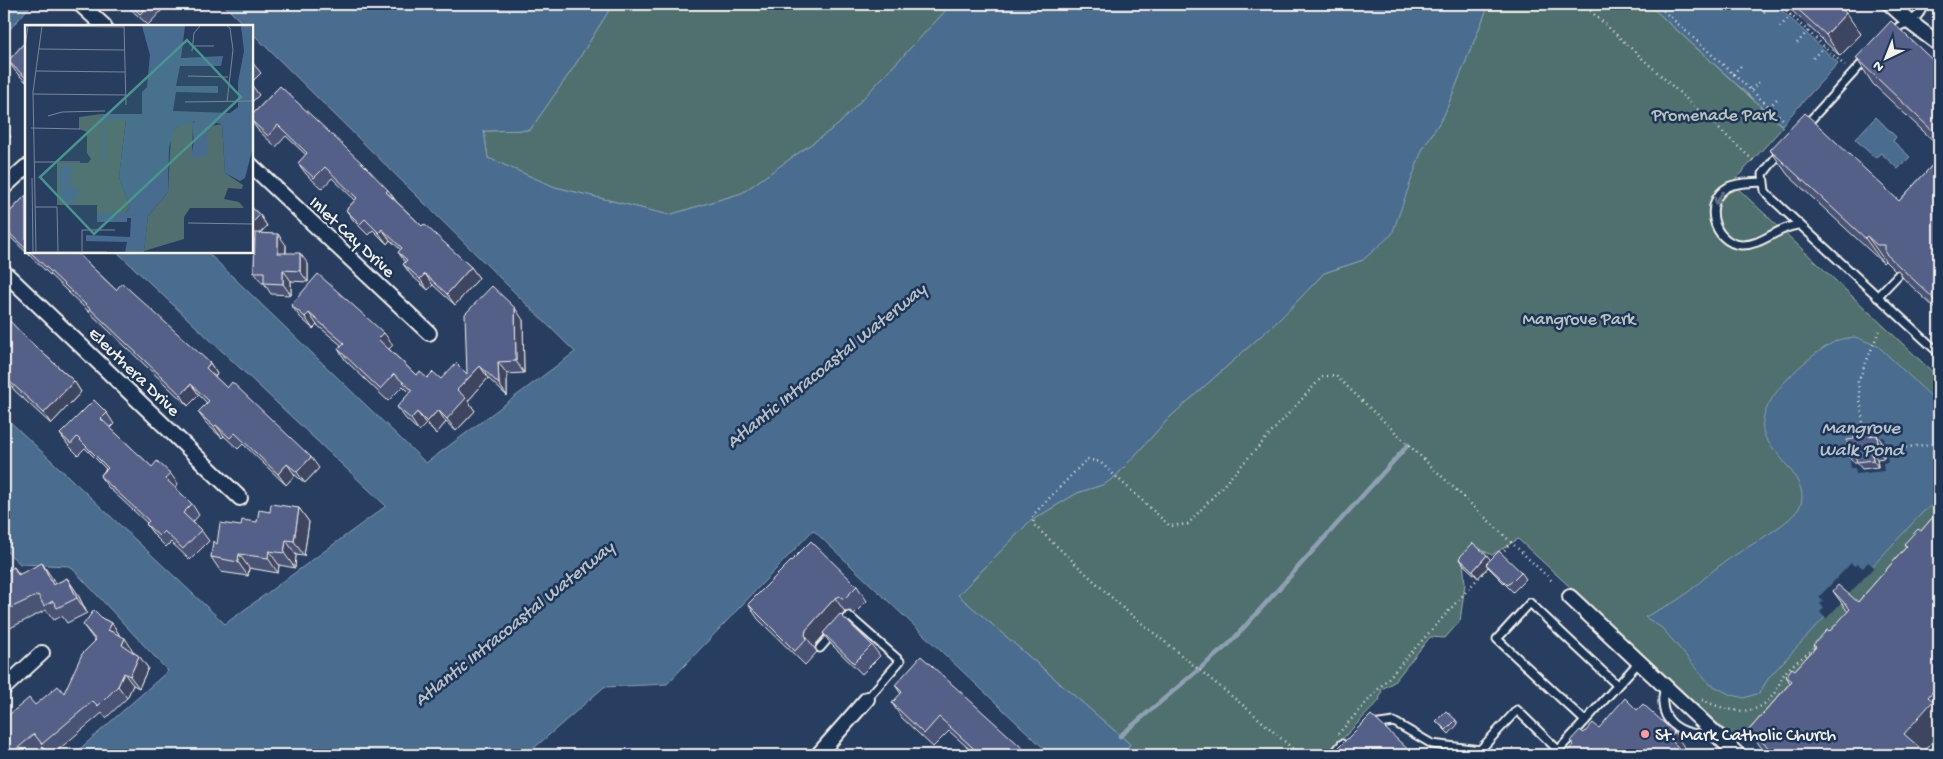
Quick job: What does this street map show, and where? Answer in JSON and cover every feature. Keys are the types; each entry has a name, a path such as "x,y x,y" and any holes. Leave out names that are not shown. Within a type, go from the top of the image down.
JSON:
{"street":[{"path":"80,4 103,25"},
{"path":"1890,4 1939,44"},
{"name":"Inlet Cay Drive","path":"252,166 429,334"},
{"path":"4,187 25,168"},
{"name":"Eleuthera Drive","path":"4,272 240,498"},
{"path":"1570,597 1738,755"},
{"path":"5,685 42,653"},
{"path":"818,755 867,699"}],"lane":[{"path":"1886,38 1896,27 1911,23 1921,12 1924,4"},
{"path":"1803,128 1869,56"},
{"path":"1790,142 1764,171 1762,182 1765,191 1798,225 1939,353"},
{"path":"1762,182 1739,184 1727,188 1717,198 1713,210 1713,221 1719,233 1738,245 1750,245 1782,228 1798,225"},
{"path":"1877,297 1899,274"},
{"path":"1585,721 1497,639 1530,604 1617,685"},
{"path":"820,648 849,616 900,661 867,699"},
{"path":"1364,728 1371,725 1394,722 1432,744 1480,750 1517,710 1556,753 1639,662"},
{"path":"1665,686 1662,703 1674,725 1684,732 1696,734 1713,732"},
{"path":"1333,755 1351,736"}],"path":[{"path":"1583,4 1755,162"},
{"path":"1656,4 1785,121"},
{"path":"1764,12 1772,4"},
{"path":"1779,4 1845,66"},
{"path":"1780,27 1791,15"},
{"path":"1797,43 1808,31"},
{"path":"1813,58 1824,47"},
{"path":"1733,74 1743,64"},
{"path":"1751,90 1761,80"},
{"path":"1769,107 1779,96"},
{"path":"1865,434 1858,382 1879,331"},
{"path":"1300,755 1250,711 1123,608 1034,525 1033,515 1087,459 1100,462 1170,526 1188,524 1322,377 1335,376 1552,581"},
{"path":"1886,450 1939,443"},
{"path":"1498,557 1511,542"},
{"path":"1332,740 1491,564"},
{"path":"1696,698 1730,711 1738,712 1758,707 1772,697 1788,670 1819,643"}],"green space":[{"path":"613,4 952,4 838,125 742,193 669,215 555,187 488,158 484,131 530,130 573,68"},
{"name":"Mangrove Park","path":"1489,4 1648,4 1783,127 1732,183 1939,378 1939,524 1739,743 1518,539 1492,555 1472,545 1463,560 1465,584 1460,621 1445,638 1430,637 1394,682 1382,689 1379,701 1327,755 1124,755 1130,744 958,595 1029,522 1077,493 1105,484 1116,476 1169,418 1281,318 1324,273 1363,260 1422,150 1444,115"}],"water":[{"path":"4,4 32,4 4,36"},
{"name":"Atlantic Intracoastal Waterway","path":"223,4 613,4 573,68 530,130 484,131 488,158 555,187 669,215 742,193 838,125 952,4 1489,4 1444,115 1422,150 1392,234 1363,260 1324,273 1281,318 1169,418 1116,476 1105,484 1077,493 1029,522 958,595 1130,744 1124,755 1051,755 813,530 667,684 604,687 526,755 73,755 168,671 70,566 20,564 4,549 4,416 225,624 386,506 117,252 207,252 426,463 575,352 252,33 252,25 244,25"},
{"path":"1648,4 1775,4 1838,63 1782,125"},
{"path":"1876,117 1896,137 1893,141 1910,157 1898,169 1881,153 1875,158 1855,139"},
{"name":"Mangrove Walk Pond","path":"1855,337 1878,346 1939,404 1939,500 1923,512 1770,676 1759,693 1744,698 1729,694 1710,684 1662,628 1645,617 1679,599 1720,565 1794,515 1799,508 1802,498 1801,488 1796,478 1764,434 1763,421 1767,408 1775,394 1799,367 1836,341"}],"pier":[{"path":"1879,432 1880,437 1884,437 1888,462 1883,463 1884,471 1856,474 1855,468 1851,468 1847,442 1852,441 1852,435"},
{"path":"1868,562 1874,567 1826,619 1820,612 1824,608 1820,604 1823,601 1819,597 1851,563 1855,566 1858,564 1863,568"}],"building":[{"path":"129,4 150,4 140,14"},
{"path":"1792,4 1836,4 1846,13 1826,35"},
{"path":"1891,21 1939,66 1939,137 1856,58"},
{"path":"25,42 25,77 8,61"},
{"path":"280,86 364,165 388,190 386,192 422,226 424,224 471,267 447,294 425,274 420,279 403,264 407,260 398,252 402,248 382,229 379,233 365,219 360,224 346,210 357,198 325,167 314,178 298,163 307,153 278,125 268,136 252,121 252,115"},
{"path":"1805,113 1899,201 1939,158 1939,287 1931,296 1885,253 1885,245 1877,245 1867,236 1865,238 1770,150"},
{"path":"25,196 25,248 4,228 4,218"},
{"path":"252,208 260,215 252,223"},
{"path":"255,233 278,234 278,253 300,253 300,271 283,270 283,284 264,283 264,272 254,272"},
{"path":"30,252 76,252 116,290 122,283 210,363 206,368 227,388 232,382 311,457 297,472 287,464 278,474 235,433 230,438 216,425 214,427 198,412 209,401 191,384 181,395"},
{"path":"318,274 384,333 378,339 416,375 420,372 427,378 433,372 441,379 456,363 467,374 465,314 492,286 515,308 516,361 498,362 499,384 480,366 457,390 466,398 447,419 438,410 427,422 417,412 411,419 397,407 412,390 394,374 380,389 338,349 344,343 309,313 305,317 291,305"},
{"path":"4,320 8,324 10,321 74,381 44,413 7,379 9,376 4,370"},
{"path":"94,400 107,413 101,419 152,467 157,461 170,473 166,479 192,504 183,513 201,530 183,549 164,531 159,536 146,524 149,521 100,476 108,468 77,437 71,444 60,434"},
{"path":"1868,429 1869,436 1877,435 1879,451 1872,452 1873,460 1857,462 1855,455 1849,456 1847,440 1854,439 1852,431"},
{"path":"271,504 299,508 294,541 286,540 284,553 269,551 268,558 239,554 238,562 211,557 213,541 217,544 220,523 241,526 242,520 257,522 259,510 270,512"},
{"path":"1939,510 1939,684 1928,697 1933,701 1904,734 1927,754 1939,742 1939,755 1767,754 1771,750 1749,730 1792,681 1786,676 1792,668 1795,670 1816,647 1813,645 1827,630 1830,631 1850,609 1833,591 1838,585 1858,602 1907,546 1904,544 1918,529 1921,531"},
{"path":"811,541 857,586 844,599 839,596 835,598 806,630 805,635 807,638 795,651 748,604"},
{"path":"1473,543 1487,555 1473,571 1459,558"},
{"path":"1499,551 1521,572 1508,585 1486,564"},
{"path":"42,563 53,585 67,578 77,598 57,608 53,601 44,606 38,595 4,611 4,565 7,571 14,567 18,575"},
{"path":"94,610 103,619 112,623 108,630 125,638 122,645 139,656 130,676 124,673 118,686 98,706 93,701 42,744 34,734 10,755 4,755 4,719 29,698 35,705 58,686 64,693 82,654 96,640 83,625"},
{"path":"840,614 872,645 854,663 823,633"},
{"path":"921,656 1030,755 981,755 939,717 924,734 892,703 902,692 895,685"},
{"path":"1625,698 1637,710 1643,704 1674,732 1669,738 1681,750 1676,755 1565,754 1574,744 1570,741 1580,730 1584,733 1593,723 1599,728"},
{"path":"1446,711 1456,720 1446,730 1436,721"},
{"path":"1371,715 1414,755 1342,755 1336,750"}],"waterway":[{"path":"1120,736 1229,644 1408,445"}],"place":[{"name":"St. Mark Catholic Church","path":"1645,734"}],"park label":[{"name":"Promenade Park","path":"1714,114"}]}
